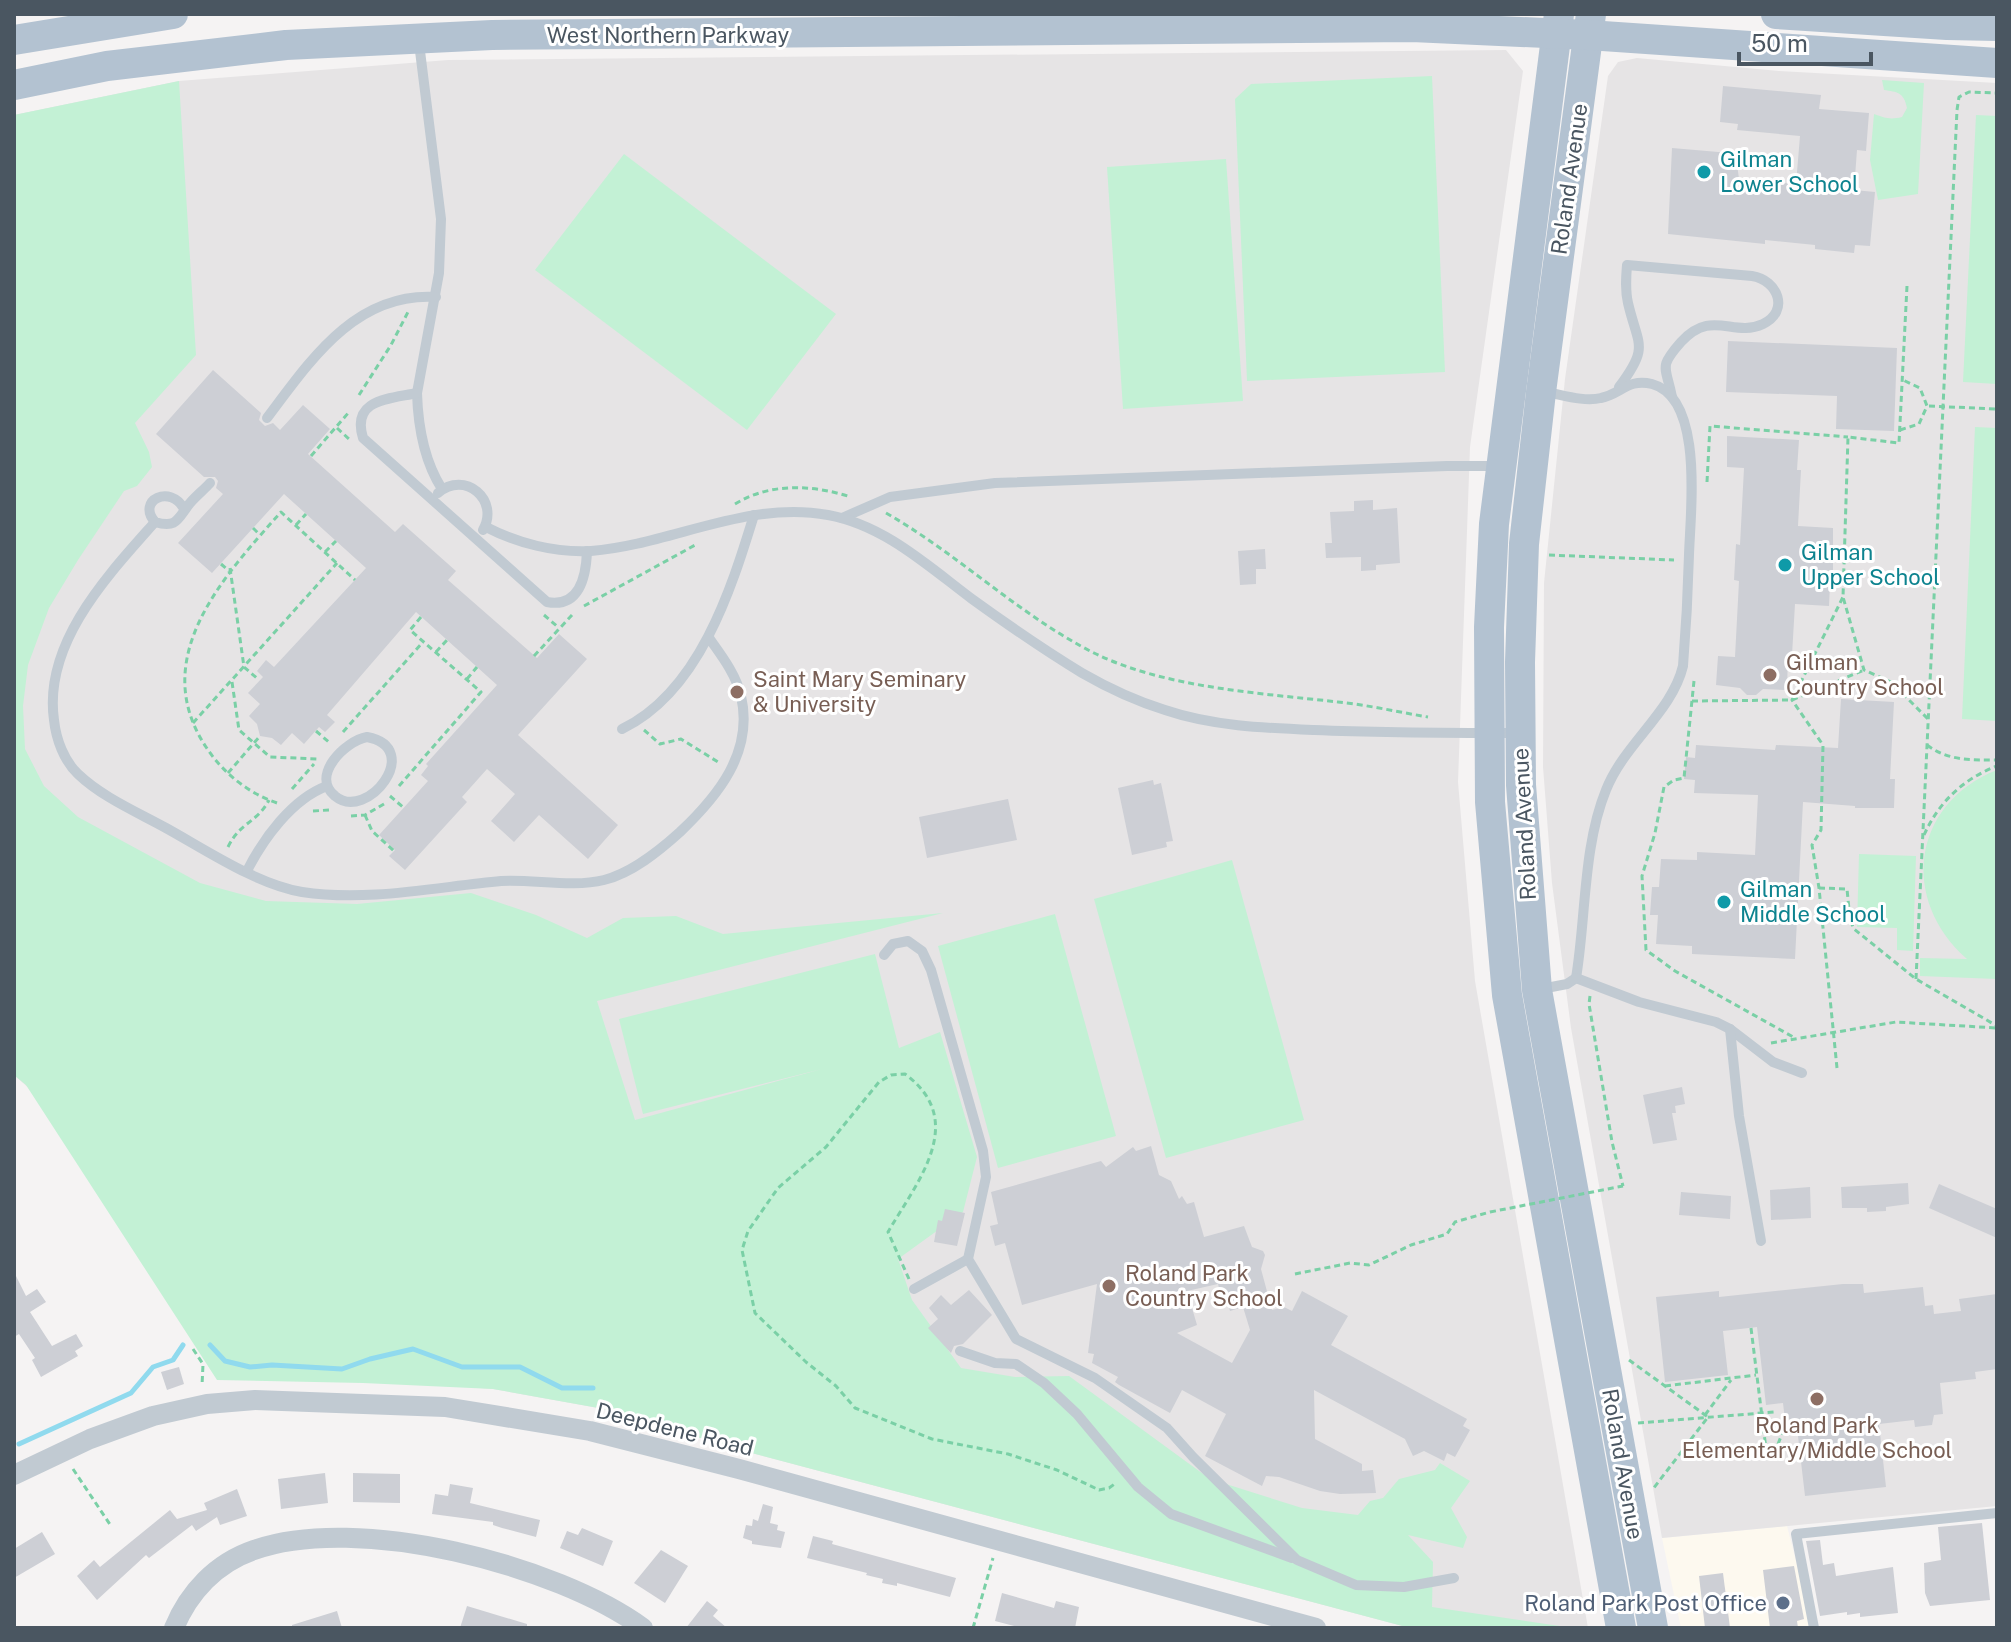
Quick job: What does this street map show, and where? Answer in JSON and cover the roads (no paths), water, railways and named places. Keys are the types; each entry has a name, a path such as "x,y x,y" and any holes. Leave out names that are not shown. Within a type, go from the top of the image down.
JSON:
{"main road":[{"path":"31,33 173,14"},
{"path":"1776,14 1947,20 1997,26"},
{"name":"West Northern Parkway","path":"14,85 107,66 179,57 286,45 418,37 1558,24 1997,63"},
{"name":"Roland Avenue","path":"1558,24 1500,466 1491,580 1488,733 1495,881 1507,995 1621,1628"},
{"name":"Roland Avenue","path":"1590,25 1531,469 1522,593 1519,733 1537,990 1653,1628"}],"street":[{"name":"Deepdene Road","path":"15,1472 153,1416 207,1404 255,1400 445,1407 590,1431 1316,1628"},
{"path":"174,1628 189,1597 201,1583 236,1558 266,1546 344,1538 413,1544 513,1567 579,1591 643,1628"}],"lane":[{"path":"418,37 441,219 436,297 417,393 425,449 442,489"},
{"path":"1507,995 1567,984 1576,978 1595,832 1606,788 1634,741 1668,699 1681,676 1692,468 1688,436 1672,398 1666,359 1691,331 1702,326 1758,326 1771,319 1777,299 1772,285 1752,276 1627,265 1626,295 1640,345 1635,364 1618,388 1607,396 1592,399 1541,392"},
{"path":"267,418 315,355 364,315 401,297 436,297"},
{"path":"1618,388 1645,383 1663,388 1672,398"},
{"path":"417,393 371,404 363,412 360,429 363,438 547,602 567,602 581,588 587,551"},
{"path":"842,518 890,497 995,483 1447,466 1531,469"},
{"path":"184,509 177,500 168,496 157,497 152,502 150,517 155,522 172,524 179,520 184,509 210,483"},
{"path":"432,499 442,489 460,484 478,491 488,508 486,527 477,538"},
{"path":"486,527 524,542 587,551 631,545 754,515 789,512 842,518 885,536 910,552 1002,621 1084,674 1123,695 1167,711 1262,728 1519,733"},
{"path":"622,729 642,718 672,688 709,638 732,583 754,515"},
{"path":"155,522 104,584 65,643 52,693 55,730 68,763 88,782 222,860 301,892 357,895 505,881 589,882 618,874 653,854 715,796 737,760 743,715 741,695 725,661 709,638"},
{"path":"367,737 388,747 392,755 389,773 372,795 362,800 341,800 327,786 332,761 351,743 367,737"},
{"path":"247,871 263,843 287,816 308,796 327,786"},
{"path":"884,955 893,944 908,941 922,951 931,970 983,1151 986,1177 968,1259 1016,1339 1095,1378 1167,1428 1297,1560"},
{"path":"1576,978 1730,1029 1773,1062 1802,1073"},
{"path":"1730,1029 1739,1116 1761,1241"},
{"path":"914,1289 968,1259"},
{"path":"1016,1364 1023,1343"},
{"path":"960,1351 995,1363 1016,1364 1044,1383 1077,1414 1138,1487 1171,1514 1206,1529 1256,1543 1356,1585 1404,1587 1454,1578"},
{"path":"1814,1628 1796,1534 1997,1513"}],"waterway":[{"path":"19,1444 131,1393 153,1367 173,1360 183,1345"},
{"path":"210,1345 225,1361 250,1367 272,1365 342,1369 413,1349 462,1367 520,1367 562,1388 593,1388"}],"place":[{"name":"Gilman Lower School","path":"1704,172"},
{"name":"Gilman Upper School","path":"1785,565"},
{"name":"Gilman Country School","path":"1770,675"},
{"name":"Saint Mary Seminary & University","path":"737,692"},
{"name":"Gilman Middle School","path":"1724,902"},
{"name":"Roland Park Country School","path":"1109,1286"},
{"name":"Roland Park Elementary/Middle School","path":"1817,1399"},
{"name":"Roland Park Post Office","path":"1783,1603"}]}
